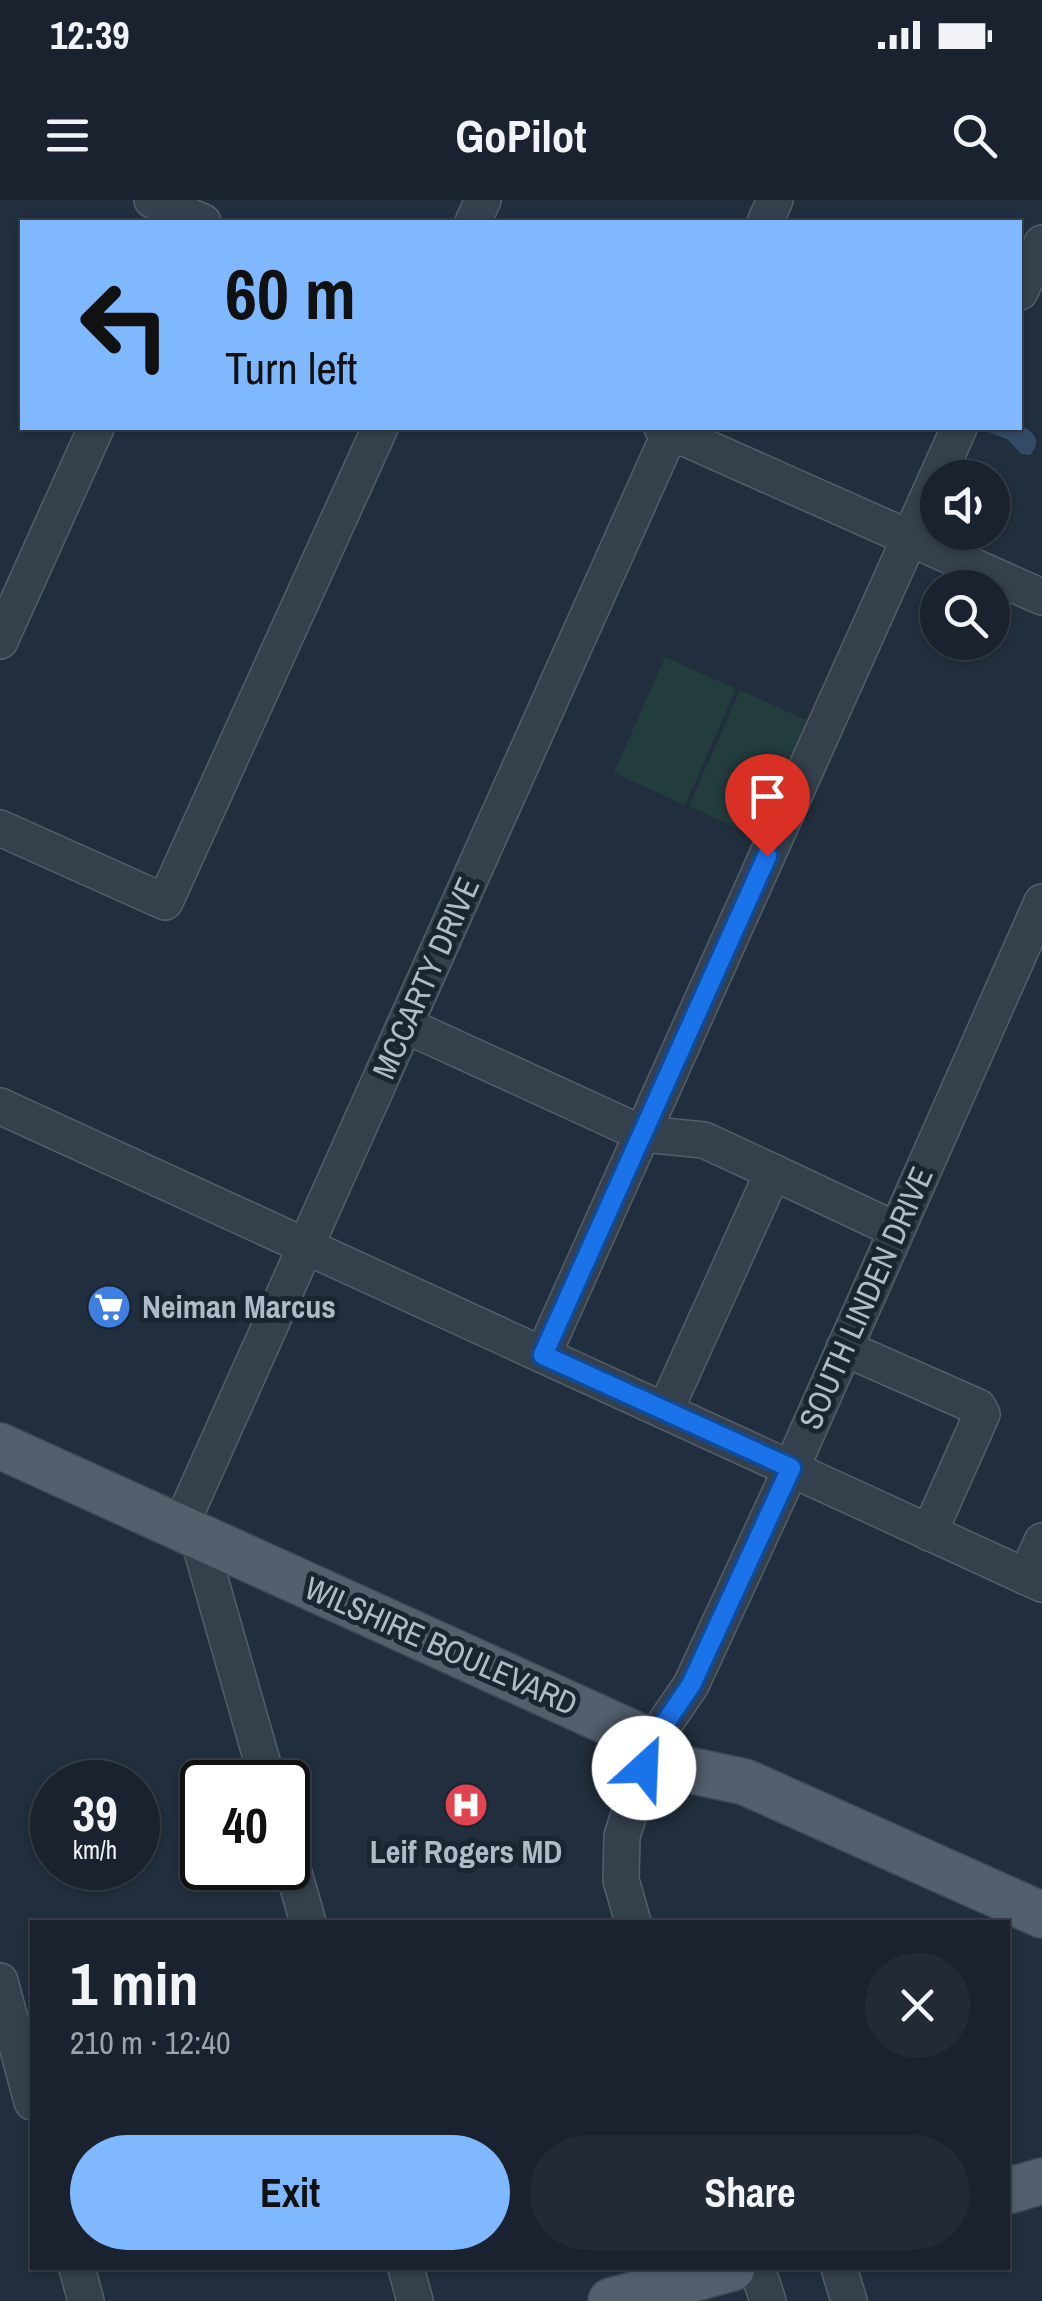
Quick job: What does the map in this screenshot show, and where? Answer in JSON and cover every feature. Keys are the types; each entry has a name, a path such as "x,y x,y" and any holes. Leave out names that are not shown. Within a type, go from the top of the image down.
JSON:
{"main road":[{"name":"WILSHIRE BOULEVARD","path":"0,1446 652,1742 670,1766 745,1782 1042,1916"},
{"path":"1010,2190 1042,2181"},
{"path":"611,2301 725,2270"}],"street":[{"path":"152,200 195,216"},
{"path":"1022,288 1042,243"},
{"path":"0,641 95,430"},
{"path":"0,828 165,902 379,430"},
{"name":"MCCARTY DRIVE","path":"189,1533 306,1246 668,430"},
{"path":"670,430 1042,597"},
{"path":"543,1355 958,430"},
{"name":"SOUTH LINDEN DRIVE","path":"632,1920 621,1880 622,1836 652,1742 691,1685 1042,902"},
{"path":"405,1024 643,1134 704,1140 896,1230"},
{"path":"0,1106 1034,1581 1042,1541"},
{"path":"665,1412 773,1172"},
{"path":"844,1348 978,1407 982,1414 929,1533"},
{"path":"189,1533 261,1760"},
{"path":"299,1890 307,1920"},
{"path":"0,1980 30,2094"},
{"path":"78,2270 86,2301"},
{"path":"407,2270 415,2301"},
{"path":"733,2270 745,2301"},
{"path":"758,2270 768,2301"},
{"path":"840,2270 849,2301"}],"green space":[{"path":"665,657 736,689 685,805 614,773"},
{"path":"740,690 811,722 759,838 689,806"}],"water":[{"path":"1022,426 1035,438 1036,446 1030,455 1021,454 1008,440 989,432 1022,430"}],"place":[{"name":"Neiman Marcus","path":"109,1307"},
{"name":"Leif Rogers MD","path":"466,1805"}],"route":[{"path":"644,1768 652,1742 691,1685 791,1468 543,1355 767,856"}]}
